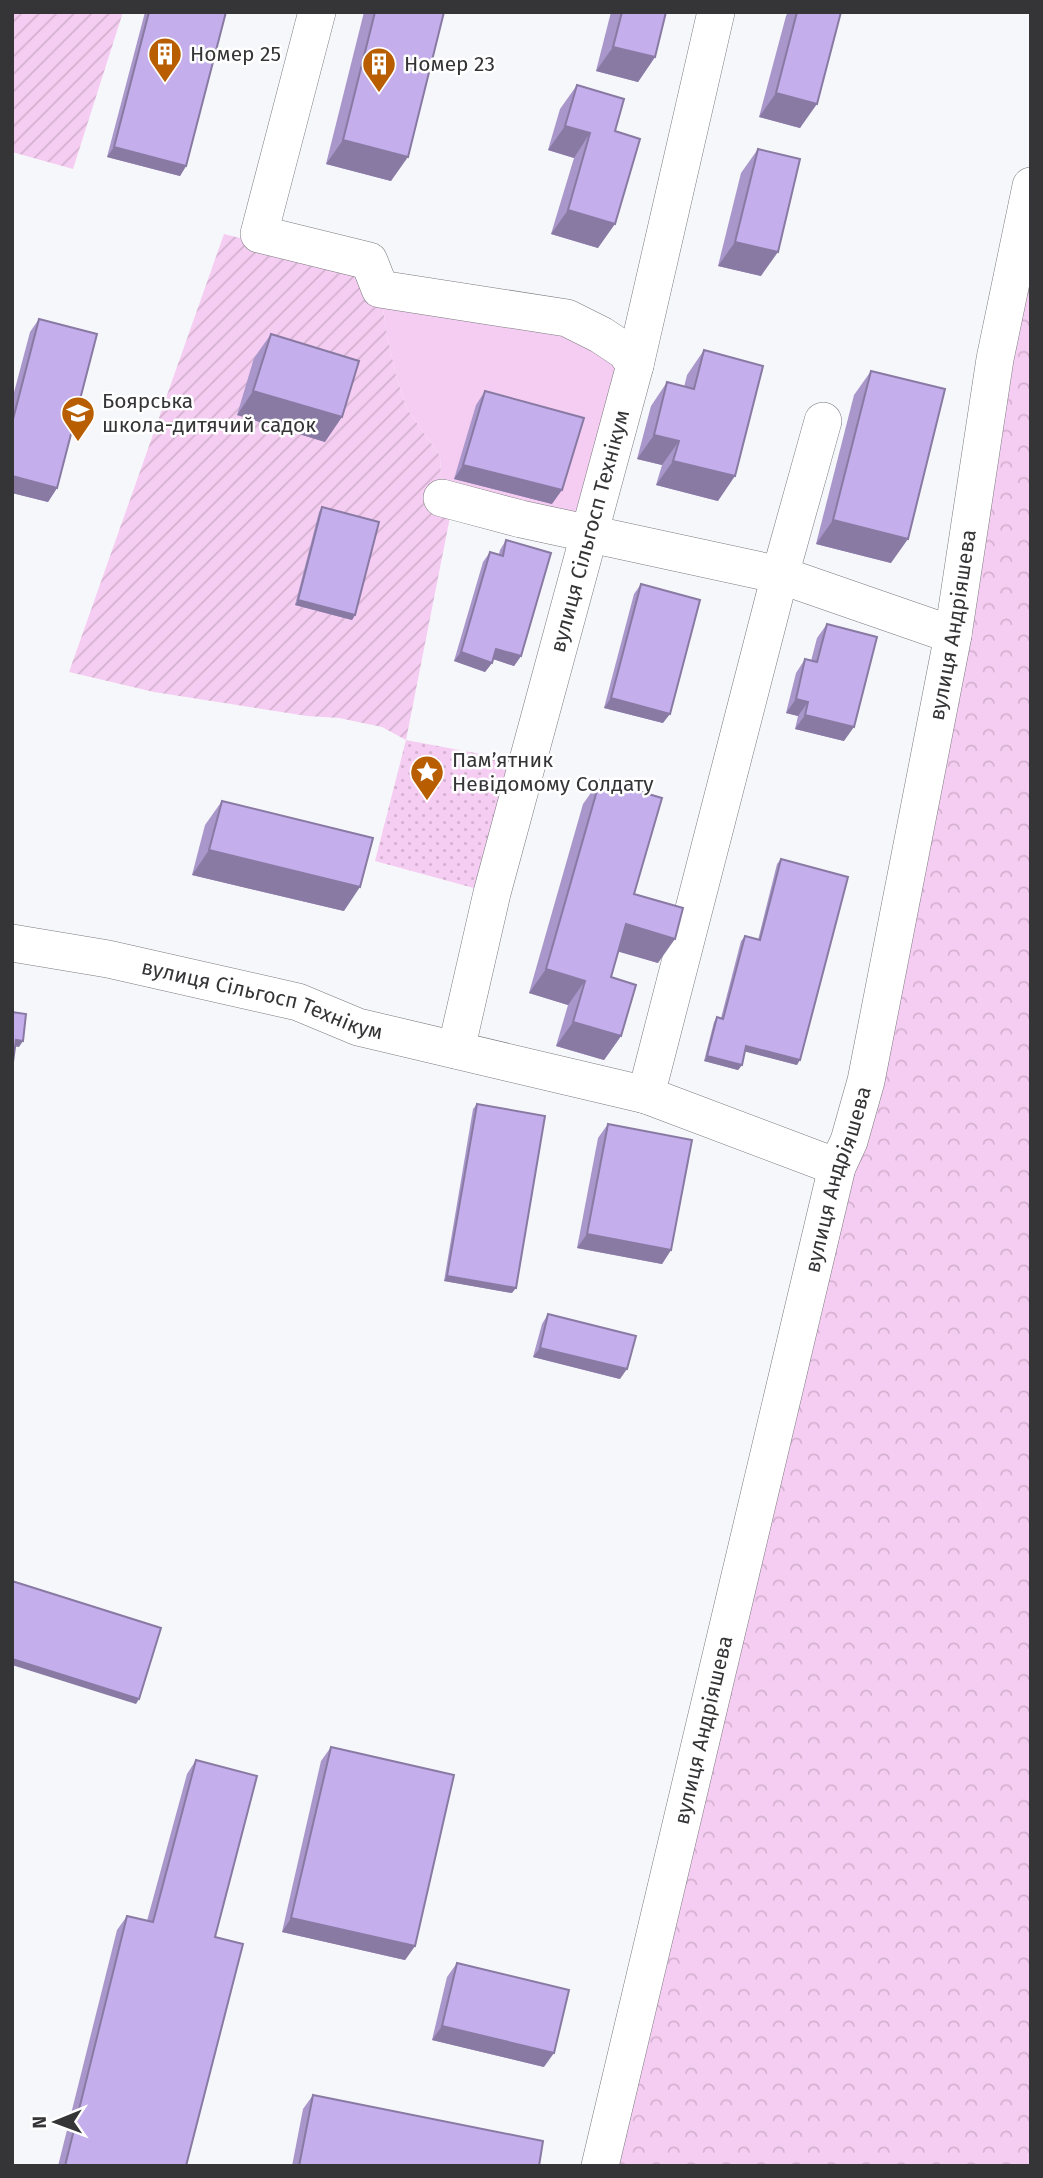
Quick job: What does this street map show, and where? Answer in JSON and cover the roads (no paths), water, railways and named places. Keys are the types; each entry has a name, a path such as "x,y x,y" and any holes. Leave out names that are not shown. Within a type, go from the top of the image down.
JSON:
{"street":[{"path":"317,12 259,234 369,261 380,289 567,318 625,351 635,365"},
{"name":"вулиця Сільгосп Технікум","path":"456,1051 492,893 635,365 716,12"},
{"name":"вулиця Андріяшева","path":"600,2166 837,1167 849,1141 866,1081 953,635 995,359 1031,186"},
{"path":"646,1095 780,575 823,421"},
{"path":"442,498 521,519 780,575 953,635"},
{"name":"вулиця Сільгосп Технікум","path":"12,943 108,959 298,1002 358,1027 646,1095 837,1167"}],"place":[{"name":"Номер 25","path":"165,84"},
{"name":"Номер 23","path":"379,94"},
{"name":"Боярська школа-дитячий садок","path":"78,443"},
{"name":"Пам’ятник Невідомому Солдату","path":"427,802"}]}
